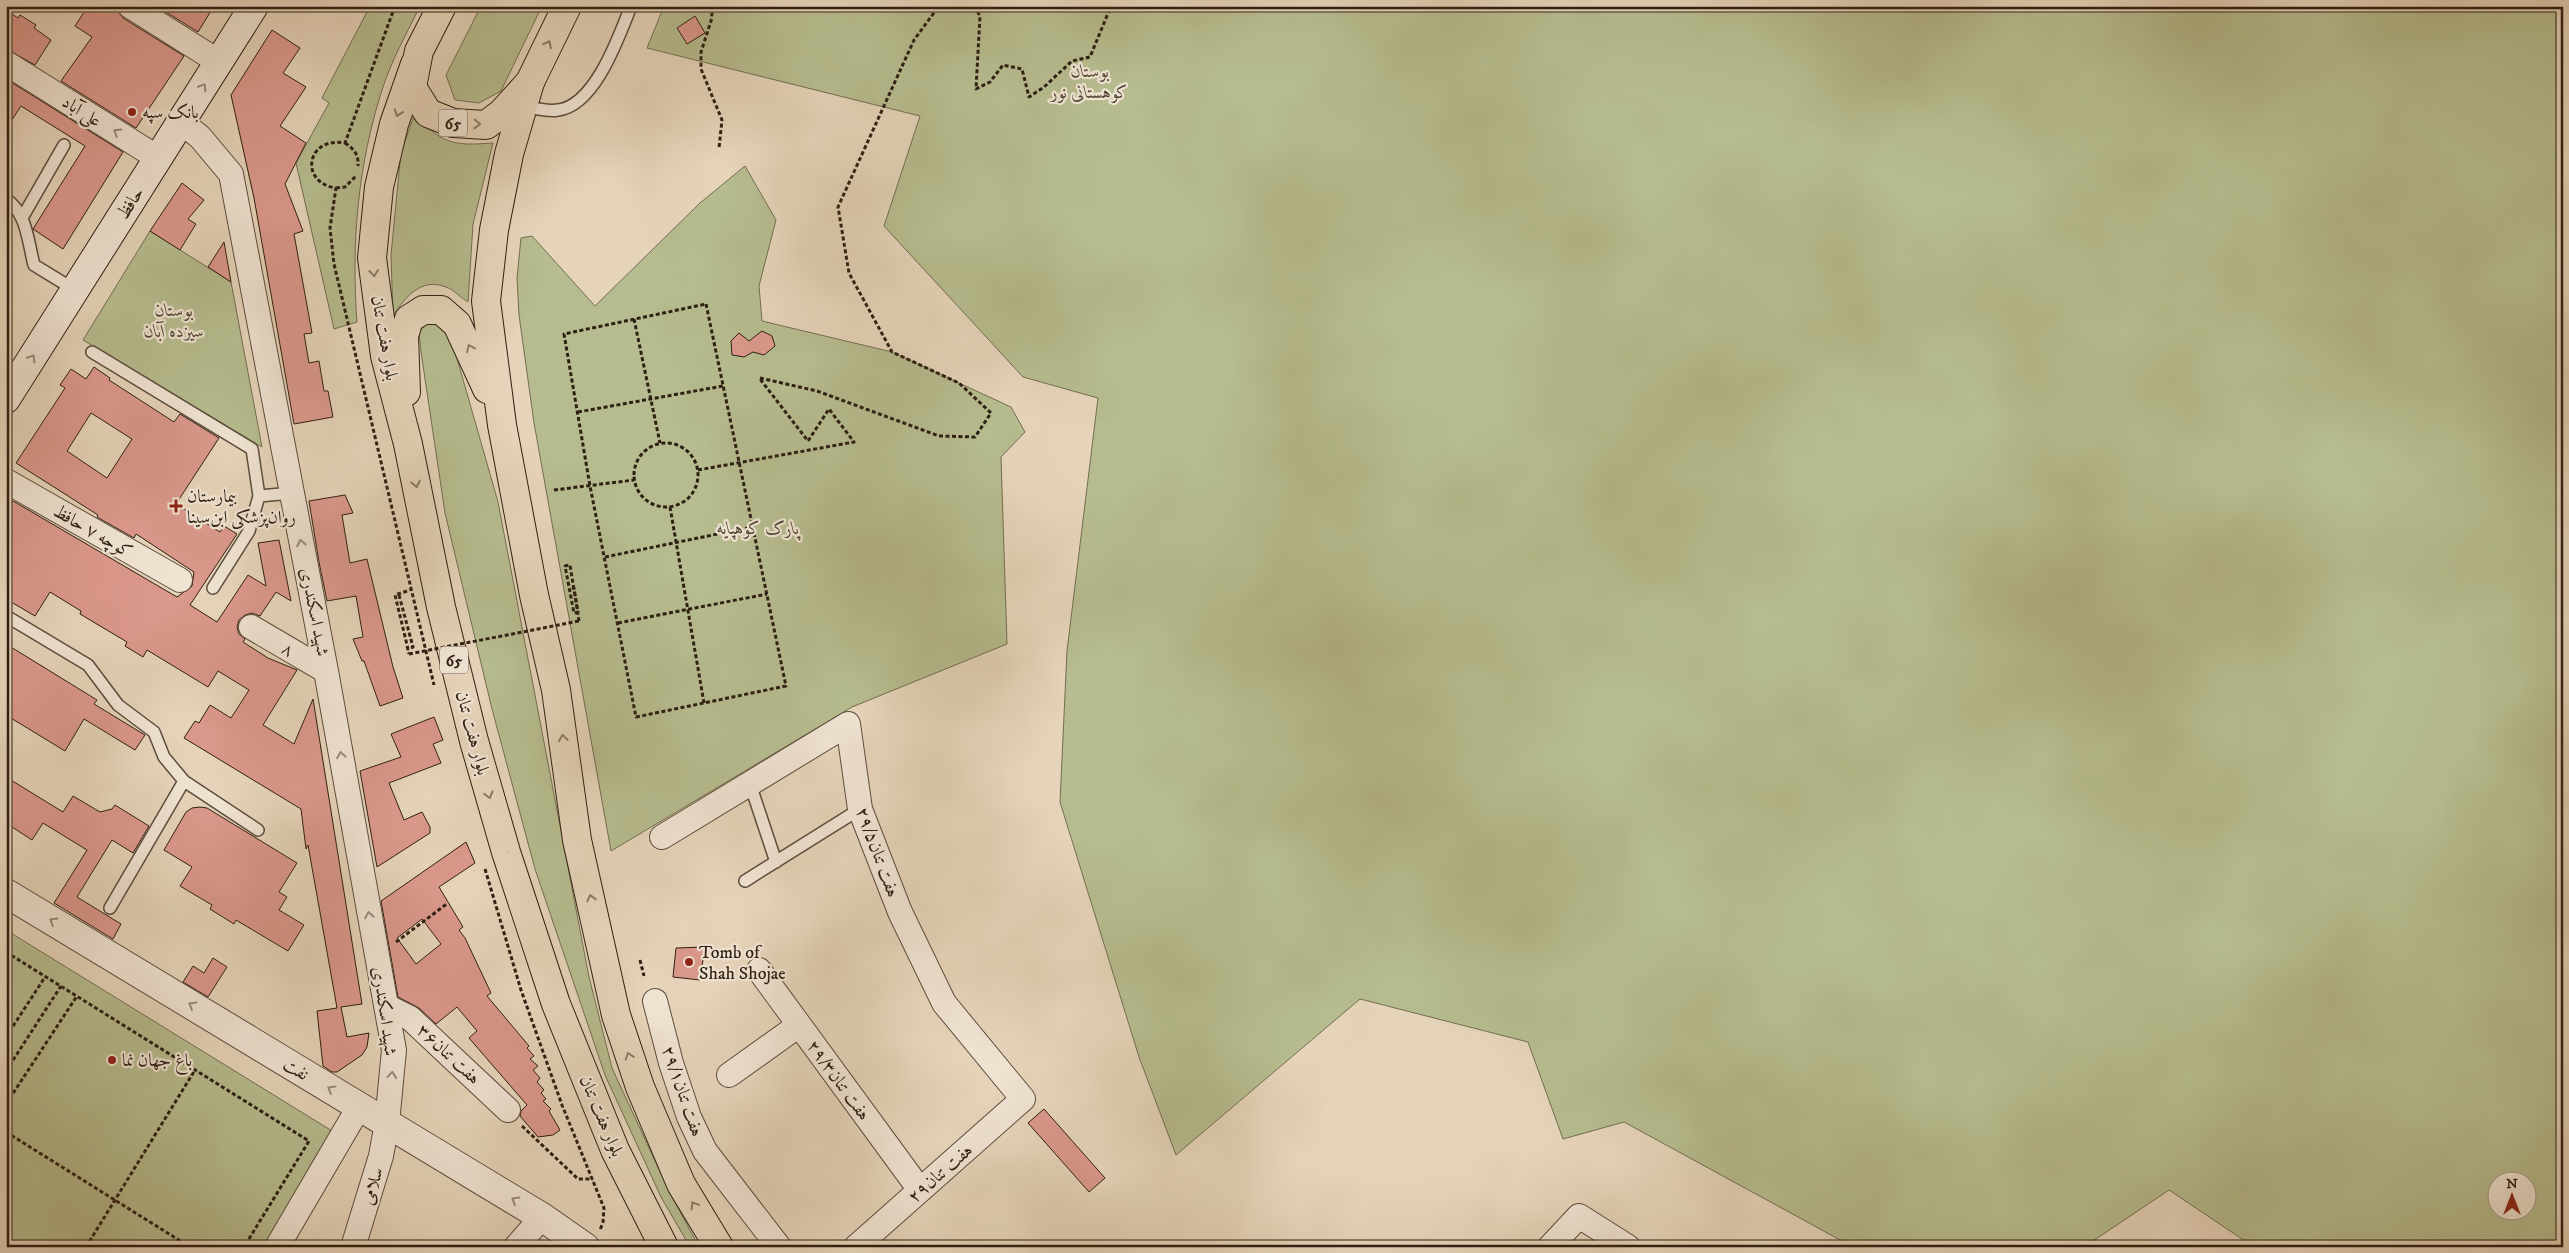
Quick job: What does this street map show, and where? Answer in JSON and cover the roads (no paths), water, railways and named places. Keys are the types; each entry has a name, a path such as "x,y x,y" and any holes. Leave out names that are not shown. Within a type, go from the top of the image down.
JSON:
{"main road":[{"name":"65","path":"442,6 419,51 412,87 428,113 453,124 486,125 526,94"},
{"name":"65","path":"567,6 526,94 509,154 494,230 486,301 502,425 534,595 556,690 577,840 616,1015 640,1087 681,1184 719,1247"},
{"name":"بلوار هفت تنان","path":"419,51 394,124 379,186 372,258 385,356 408,444 444,617 474,741 506,852 556,1004 615,1150 664,1247"},
{"path":"408,444 404,336 409,319 422,310 442,310 457,324 471,348 502,425"}],"street":[{"path":"130,6 219,62"},
{"name":"حافظ","path":"6,399 254,6"},
{"name":"علی آباد","path":"6,63 158,158"},
{"name":"شهید اسکندری","path":"181,122 200,137 231,174 326,670 394,1050 387,1124"},
{"name":"کوچه ۷ حافظ","path":"6,481 180,580"},
{"name":"۸","path":"251,626 326,670"},
{"name":"۲۹/۵هفت تنان","path":"662,837 848,724 860,809 900,912 944,1003 1023,1098"},
{"name":"نفت","path":"6,893 542,1217 585,1247"},
{"name":"۲۹/۳هفت تنان","path":"759,970 920,1190"},
{"name":"۲۹/۱هفت تنان","path":"655,1001 671,1063 689,1117 705,1151 779,1247"},
{"name":"هفت تنان۳۶","path":"386,1006 410,1018 508,1110"},
{"path":"729,1075 799,1025"},
{"name":"هفت تنان۲۹","path":"856,1247 1023,1098"},
{"path":"277,1247 359,1107"},
{"name":"سلامی","path":"354,1247 381,1156 387,1124"},
{"path":"1550,1247 1579,1216 1628,1247"},
{"path":"516,1247 542,1217"}],"lane":[{"path":"526,94 558,110 578,102 600,75 631,6"},
{"path":"22,218 64,145"},
{"path":"6,199 13,203 22,218 34,265 75,290"},
{"path":"92,352 252,449 259,496 249,530 213,588"},
{"path":"259,496 292,493"},
{"path":"6,616 88,665 118,705 154,732 164,757 184,781 258,830"},
{"path":"110,908 184,781"},
{"path":"750,784 776,862"},
{"path":"745,881 860,809"}],"place":[{"name":"بانک سپه","path":"132,112"},
{"name":"بیمارستان روان‌پزشکی ابن‌سینا","path":"176,506"},
{"name":"Tomb of Shah Shojae","path":"689,962"},
{"name":"باغ جهان نما","path":"112,1060"}],"park label":[{"name":"بوستان کوهستانی نور","path":"1090,81"},
{"name":"بوستان سیزده آبان","path":"174,320"},
{"name":"پارک کوهپایه","path":"758,528"}]}
